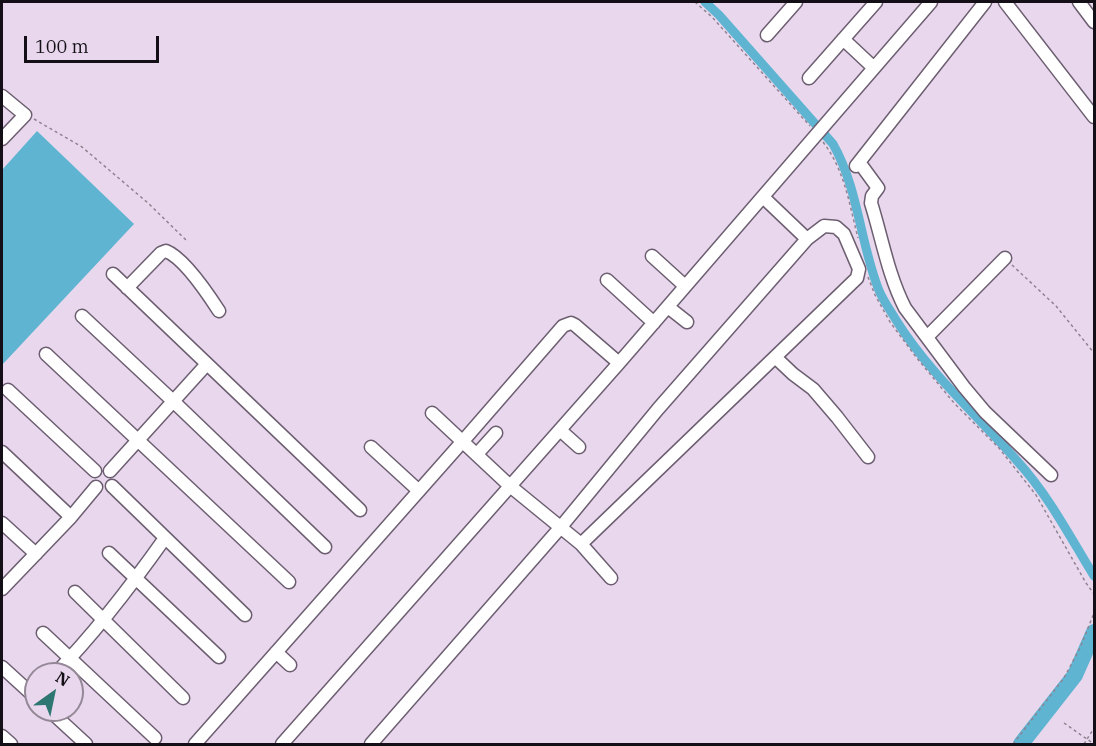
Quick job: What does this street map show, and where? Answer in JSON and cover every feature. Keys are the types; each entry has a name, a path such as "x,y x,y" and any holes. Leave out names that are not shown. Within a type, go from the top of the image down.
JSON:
{"street":[{"path":"767,35 795,2"},
{"path":"282,744 668,307 931,2"},
{"path":"985,2 858,164 878,188 872,196 871,203 898,294 905,308 985,412 1051,475"},
{"path":"1005,2 1095,117"},
{"path":"1079,2 1095,22"},
{"path":"809,78 843,39 869,4"},
{"path":"843,39 874,68"},
{"path":"2,96 25,114 2,139"},
{"path":"763,197 807,239"},
{"path":"371,744 560,528 658,409 807,239 824,226 836,227 844,234 859,269 857,278 581,544"},
{"path":"127,288 161,253 166,251 171,253 195,277 219,311"},
{"path":"652,256 686,286"},
{"path":"927,337 1005,258"},
{"path":"113,274 360,510"},
{"path":"607,280 654,323"},
{"path":"668,307 687,322"},
{"path":"82,316 325,547"},
{"path":"195,744 563,326 571,324 575,326 619,363"},
{"path":"46,354 289,582"},
{"path":"775,357 813,389 868,458"},
{"path":"110,471 206,365"},
{"path":"8,390 95,471"},
{"path":"432,413 510,486 581,544 611,578"},
{"path":"560,430 579,447"},
{"path":"477,454 496,433"},
{"path":"371,447 418,491"},
{"path":"2,452 71,517"},
{"path":"104,468 110,471 114,478 112,486 106,490 96,487 92,478 95,471 104,468"},
{"path":"112,486 245,615"},
{"path":"2,589 71,517 96,487"},
{"path":"2,523 36,554"},
{"path":"66,662 137,579 165,538"},
{"path":"109,553 219,657"},
{"path":"75,592 183,698"},
{"path":"43,633 155,738"},
{"path":"276,652 290,665"},
{"path":"2,667 24,686"},
{"path":"62,722 86,744"},
{"path":"2,736 11,744"}],"path":[{"path":"25,114 82,147 148,203 188,242"},
{"path":"1005,258 1056,306 1095,353"},
{"path":"1013,744 1065,678 1095,613"},
{"path":"1064,723 1095,744"},
{"path":"1084,744 1095,728"}],"water":[{"path":"37,131 134,224 2,365 2,170"}],"waterway":[{"path":"705,2 833,144 848,178 872,270 886,304 923,358 1040,489 1094,576"},
{"path":"1021,744 1075,675 1094,632"}]}
